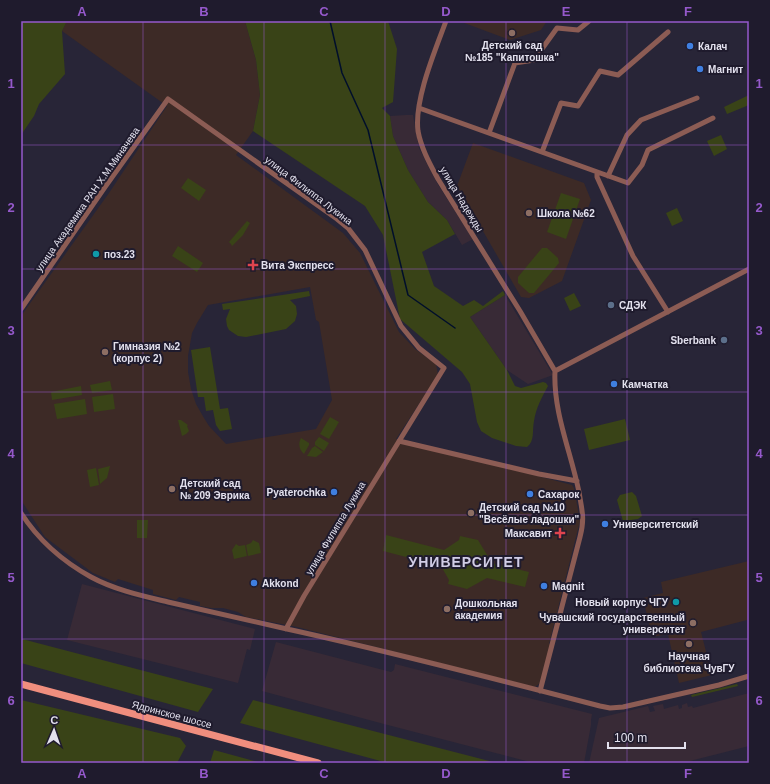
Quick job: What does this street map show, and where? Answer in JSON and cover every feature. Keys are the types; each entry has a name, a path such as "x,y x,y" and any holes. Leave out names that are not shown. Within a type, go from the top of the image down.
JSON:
{"main road":[{"name":"Ядринское шоссе","path":"21,684 318,763"}],"street":[{"name":"улица Надежды","path":"446,21 427,74 419,108 418,130 421,142 434,172 520,311 555,371"},
{"path":"489,133 515,63 534,60 557,28 578,30 589,21"},
{"path":"542,152 561,103 578,106 600,71 618,75 668,32"},
{"path":"608,176 627,135 642,120 697,98"},
{"name":"улица Академика РАН Х.М.Миначева","path":"21,309 168,99"},
{"name":"улица Филиппа Лукина","path":"168,99 348,228 365,250 401,326 419,348 444,368 304,596 286,629"},
{"path":"419,108 628,183 642,165 648,150 713,118"},
{"path":"596,172 633,256 668,312"},
{"path":"540,691 584,519 577,481 557,404 555,371 749,270"},
{"path":"399,441 539,474 577,481"},
{"path":"21,513 42,541 71,565 93,578 130,592 600,706 610,708 623,707 718,685 749,676"}],"shaded area":[{"name":"Гимназия №2 (корпус 2)","path":"67,21 245,21 256,60 260,95 253,131 236,155 343,233 360,253 399,332 415,349 436,364 438,375 396,439 572,485 574,488 580,521 549,644 552,645 540,683 535,687 297,627 246,617 238,612 223,608 200,606 200,602 179,597 176,600 153,594 153,590 118,579 115,582 93,573 45,537 21,500 21,316 109,193 167,106 62,31","holes":["310,287 316,320 319,322 332,400 316,429 226,444 209,426 196,404 191,389 188,372 188,356 192,333 208,305"]},
{"name":"Детский сад №185 \"Капитошка\"","path":"459,21 547,21 541,30 510,40"},
{"path":"413,115 419,148 437,183 473,239 462,245 447,220 428,202 408,170 393,136 390,116"},
{"name":"Школа №62","path":"473,143 584,183 591,200 562,281 529,298 521,297 457,186"},
{"path":"505,295 553,375 528,384 507,370 470,317"},
{"name":"Чувашский государственный университет","path":"749,561 749,618 747,620 701,632 712,675 679,683 668,634 652,637 643,598 663,593 661,582"},
{"path":"82,584 255,629 250,650 247,649 238,683 67,640"},
{"path":"276,642 391,672 394,670 395,664 592,714 584,763 534,763 262,691"},
{"path":"749,693 749,746 682,763 589,763 599,718 648,706 650,712 655,711 653,706 663,704 664,709 678,705 679,709 682,708 682,705 687,703 688,707 692,706 693,708"}],"green space":[{"path":"21,21 67,21 62,31 65,74 39,104 34,116 21,135"},
{"path":"245,21 388,21 397,49 393,102 382,108 390,116 393,136 408,170 428,202 447,220 455,234 422,252 434,286 463,306 474,300 483,306 503,291 505,295 470,317 507,370 515,386 521,388 543,382 548,386 541,398 535,416 530,445 527,447 516,446 492,438 481,431 477,422 470,384 462,372 400,319 383,235 365,206 253,131 260,95 256,60"},
{"path":"749,95 749,105 727,114 724,107"},
{"path":"721,135 727,149 714,156 707,141"},
{"path":"188,178 206,190 199,201 181,188"},
{"path":"561,193 580,199 566,239 547,232"},
{"path":"677,208 683,221 672,226 666,213"},
{"path":"247,221 250,223 243,235 232,246 229,242"},
{"path":"178,246 203,263 197,272 172,256"},
{"path":"542,248 547,248 558,258 559,263 534,293 529,293 518,283 518,277"},
{"path":"309,291 310,296 290,300 296,306 297,314 295,321 286,329 246,337 238,336 229,330 227,326 226,319 230,309 223,310 222,304"},
{"path":"574,293 581,306 570,311 564,298"},
{"path":"210,347 220,409 228,408 232,429 220,431 216,425 213,410 206,411 204,397 198,397 191,350"},
{"path":"110,381 112,390 92,393 90,385"},
{"path":"81,386 82,395 52,400 51,392"},
{"path":"113,394 115,409 94,412 92,397"},
{"path":"85,399 87,414 57,419 54,404"},
{"path":"330,417 339,422 329,439 320,434"},
{"path":"625,419 630,440 589,450 584,429"},
{"path":"178,420 181,420 188,425 189,431 182,436"},
{"path":"319,437 329,443 324,451 315,445 315,442"},
{"path":"301,438 309,443 304,454 300,446"},
{"path":"315,446 323,452 316,457 307,456 312,448"},
{"path":"110,466 107,478 100,484 98,469"},
{"path":"96,468 99,485 90,487 87,470"},
{"path":"632,492 636,496 642,516 638,519 623,521 617,500 620,495"},
{"path":"137,520 148,520 147,538 137,538"},
{"path":"386,535 444,550 459,540 460,536 478,540 492,563 529,572 525,587 487,578 467,589 448,584 449,580 441,566 383,551"},
{"path":"253,540 259,543 261,553 248,556 246,545 251,543"},
{"path":"236,544 239,546 245,545 247,556 234,559 232,550"},
{"path":"22,639 213,689 198,712 21,663"},
{"path":"737,684 738,686 692,697 691,695"},
{"path":"21,700 180,738 186,746 177,763 21,763"},
{"path":"253,700 497,763 388,763 240,723"},
{"path":"214,750 261,763 210,763"}],"waterway":[{"path":"330,21 342,73 368,130 408,295 455,328"}],"place":[{"name":"Детский сад №185 \"Капитошка\"","path":"512,33"},
{"name":"Калач","path":"690,46"},
{"name":"Магнит","path":"700,69"},
{"name":"Школа №62","path":"529,213"},
{"name":"поз.23","path":"96,254"},
{"name":"Вита Экспресс","path":"253,265"},
{"name":"СДЭК","path":"611,305"},
{"name":"Sberbank","path":"724,340"},
{"name":"Гимназия №2 (корпус 2)","path":"105,352"},
{"name":"Камчатка","path":"614,384"},
{"name":"Детский сад № 209 Эврика","path":"172,489"},
{"name":"Pyaterochka","path":"334,492"},
{"name":"Сахарок","path":"530,494"},
{"name":"Детский сад №10 \"Весёлые ладошки\"","path":"471,513"},
{"name":"Университетский","path":"605,524"},
{"name":"Максавит","path":"560,533"},
{"name":"Akkond","path":"254,583"},
{"name":"Magnit","path":"544,586"},
{"name":"Новый корпус ЧГУ","path":"676,602"},
{"name":"Дошкольная академия","path":"447,609"},
{"name":"Чувашский государственный университет","path":"693,623"},
{"name":"Научная библиотека ЧувГУ","path":"689,644"}],"district":[{"name":"УНИВЕРСИТЕТ","path":"466,562"}]}
